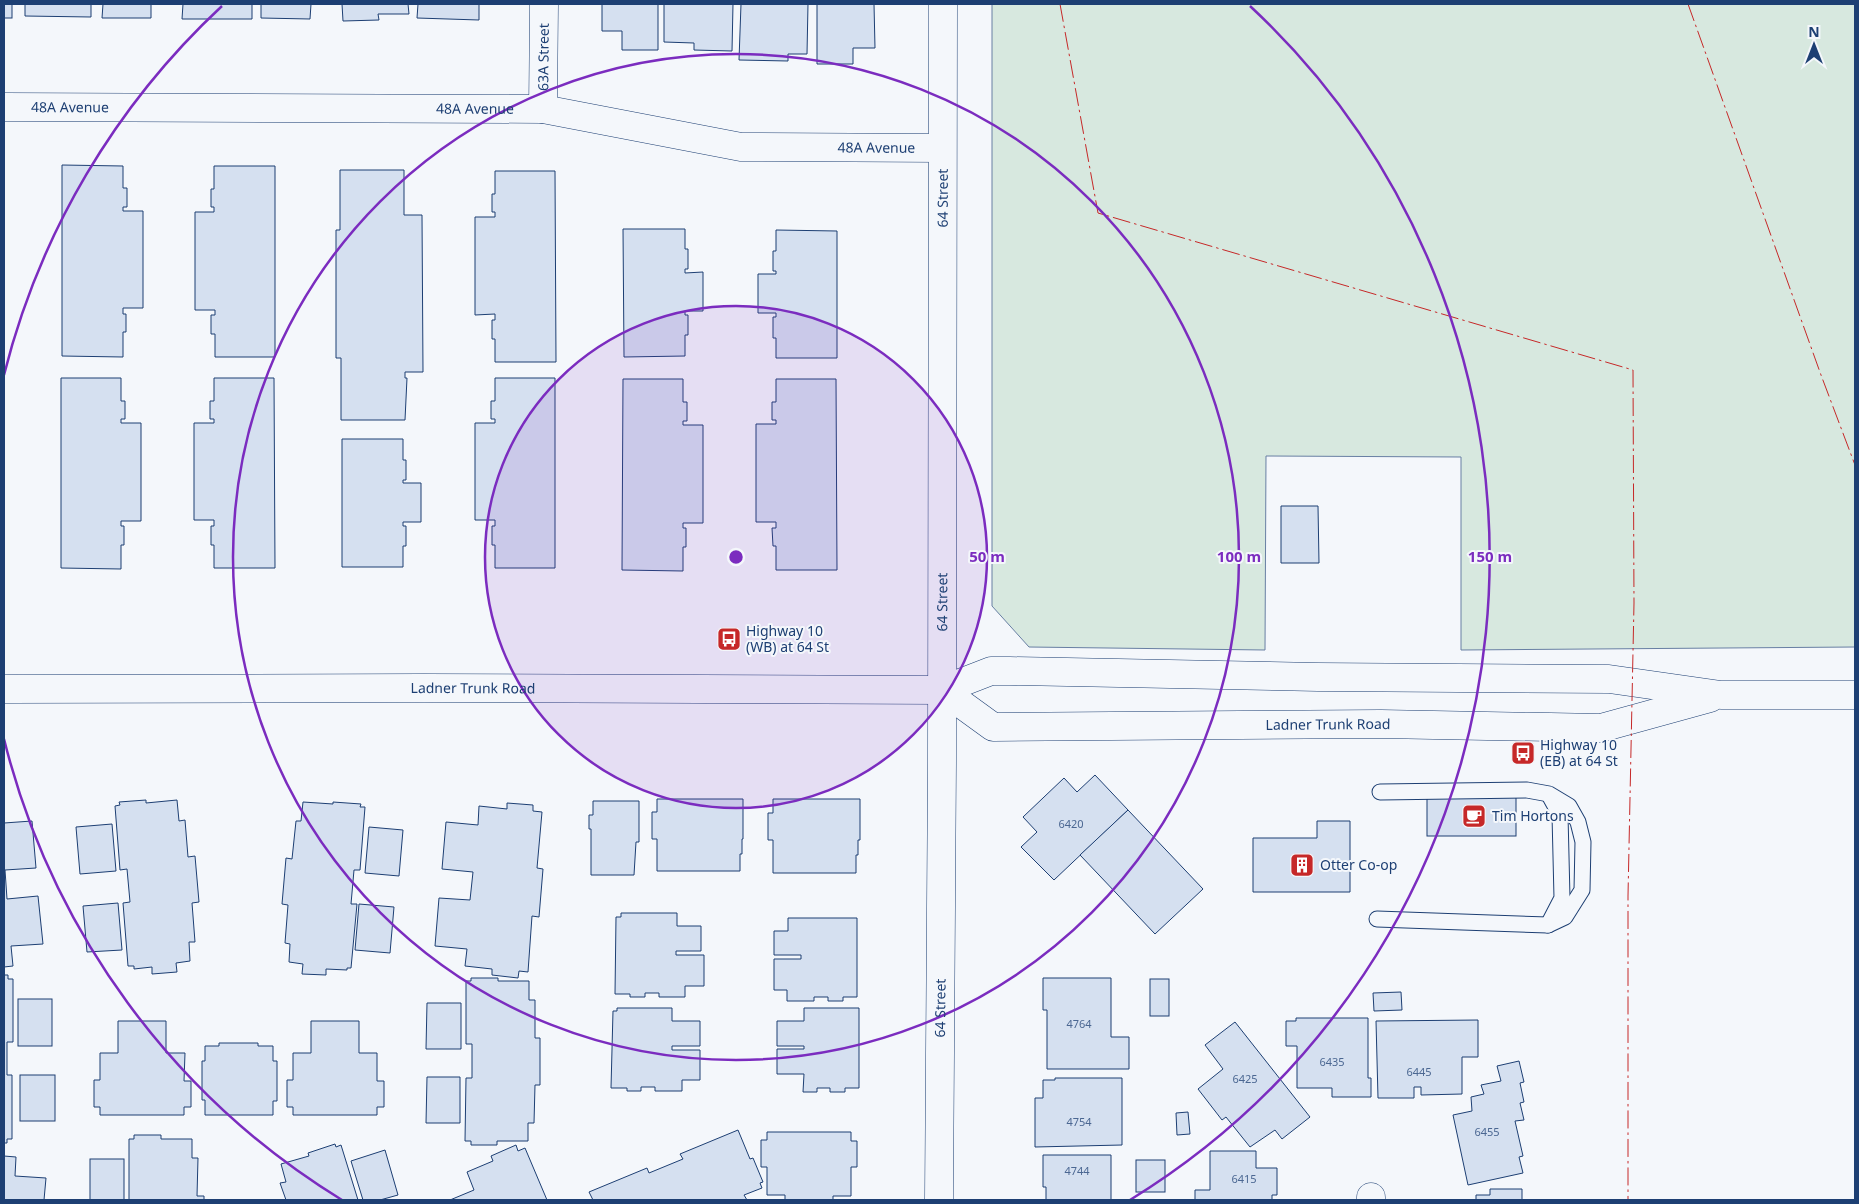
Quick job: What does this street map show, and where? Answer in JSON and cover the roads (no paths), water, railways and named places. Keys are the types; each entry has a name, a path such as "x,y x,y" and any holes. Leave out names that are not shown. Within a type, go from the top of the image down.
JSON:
{"main road":[{"name":"63A Street","path":"543,109 544,4"},
{"name":"64 Street","path":"939,1200 943,4"},
{"name":"48A Avenue","path":"4,107 543,109 740,147 942,148"},
{"name":"Ladner Trunk Road","path":"4,689 942,690 991,671 1010,671 1318,677 1609,678 1721,695 1855,695"},
{"name":"Ladner Trunk Road","path":"942,690 993,727 1381,724 1601,728 1721,695"}],"lane":[{"path":"1377,920 1548,925 1565,917 1582,890 1583,842 1578,822 1569,806 1549,794 1527,790 1380,792"},
{"path":"1548,925 1562,898 1560,815 1549,794"}],"place":[{"name":"Highway 10 (WB) at 64 St","path":"729,639"},
{"name":"Highway 10 (EB) at 64 St","path":"1523,753"},
{"name":"Tim Hortons","path":"1474,816"},
{"name":"Otter Co-op","path":"1302,865"}]}
